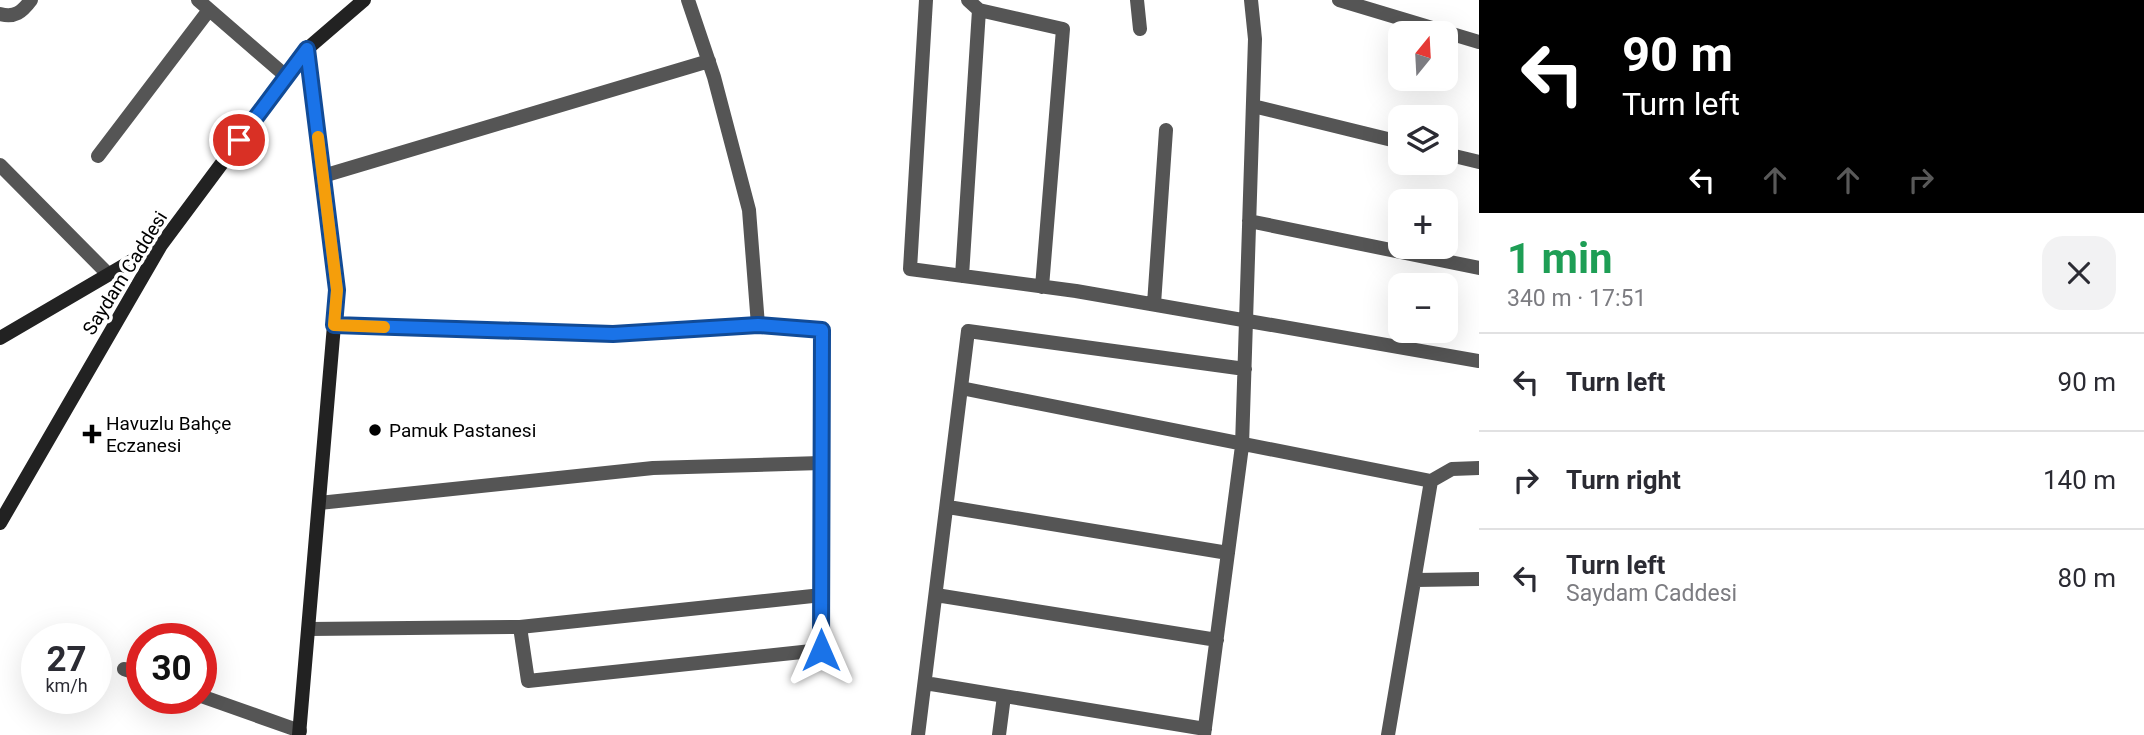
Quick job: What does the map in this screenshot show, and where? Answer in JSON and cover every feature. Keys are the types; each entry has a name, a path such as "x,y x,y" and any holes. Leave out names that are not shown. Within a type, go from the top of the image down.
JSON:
{"main road":[{"name":"Saydam Caddesi","path":"0,523 161,245 307,49 364,0"},
{"path":"299,733 337,290 307,49"},
{"path":"0,338 161,245"}],"street":[{"path":"0,14 10,17 23,12 31,0"},
{"path":"688,0 709,61 749,209 758,325"},
{"path":"926,0 910,269 1154,304 1479,360"},
{"path":"1137,0 1140,29"},
{"path":"925,684 1205,732 1242,446 1255,39 1251,0"},
{"path":"1339,0 1479,42"},
{"path":"98,156 204,5 287,76"},
{"path":"962,276 973,5 1063,29 1042,287"},
{"path":"323,176 709,61"},
{"path":"1253,106 1388,139"},
{"path":"1154,304 1166,130"},
{"path":"1458,157 1479,162"},
{"path":"0,165 108,274"},
{"path":"1249,221 1479,268"},
{"path":"334,325 613,334 758,325 822,330 821,650 528,681 520,627"},
{"path":"918,735 968,331 1245,369"},
{"path":"961,388 1242,446 1431,481 1452,469 1479,468"},
{"path":"319,503 653,468 821,463"},
{"path":"1388,735 1431,481"},
{"path":"948,508 1228,553"},
{"path":"1416,580 1479,579"},
{"path":"309,629 520,627 822,595"},
{"path":"936,596 1217,640"},
{"path":"999,735 1004,696"},
{"path":"217,702 299,733"}],"slow traffic":[{"path":"318,137 337,290 334,325 384,327"}],"place":[{"name":"Pamuk Pastanesi","path":"375,430"},
{"name":"Havuzlu Bahçe Eczanesi","path":"92,434"}],"route":[{"path":"239,140 307,49 337,290 334,325 613,334 758,325 822,330 821,650"}]}
